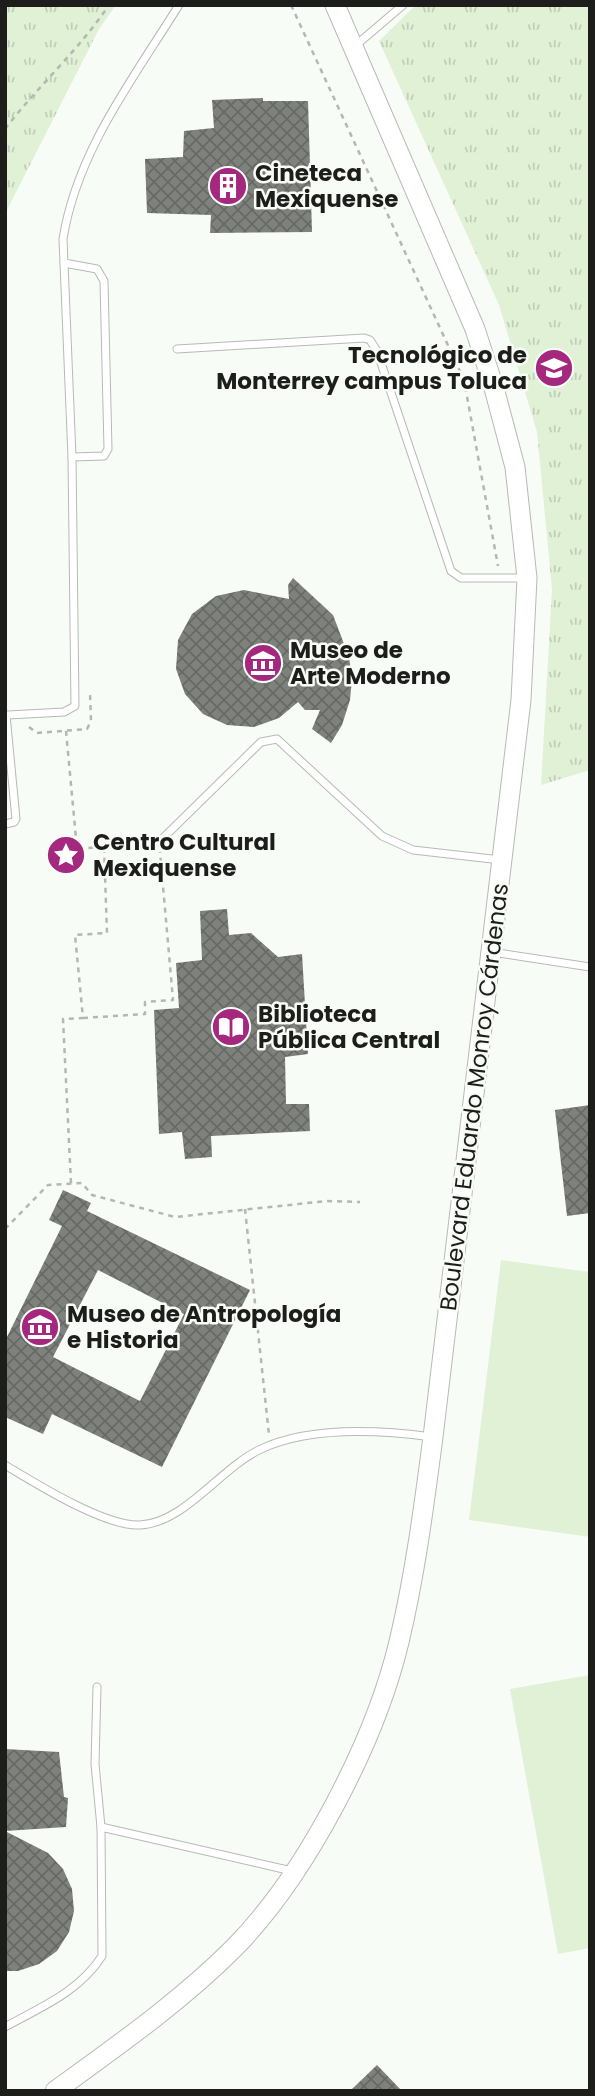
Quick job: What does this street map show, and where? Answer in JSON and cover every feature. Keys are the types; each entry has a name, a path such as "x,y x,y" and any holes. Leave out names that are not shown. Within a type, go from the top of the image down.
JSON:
{"main road":[{"name":"Boulevard Eduardo Monroy Cárdenas","path":"55,2091 188,1992 236,1946 296,1872 349,1773 375,1713 398,1644 417,1554 433,1437 521,701 527,578 515,467 475,329 335,5"}],"lane":[{"path":"5,824 16,819 7,715 64,712 75,706 72,457 64,263 67,216 88,158 111,114 179,5"},
{"path":"355,46 403,5"},
{"path":"64,263 97,269 104,281 108,449 104,456 72,457"},
{"path":"177,349 364,338 370,340 377,351 451,571 461,578 527,578"},
{"path":"159,842 261,742 277,739 382,835 413,850 502,860"},
{"path":"491,952 590,967"},
{"path":"5,1465 54,1495 127,1525 141,1525 171,1516 228,1470 286,1440 361,1431 433,1437"},
{"path":"5,2028 70,1991 93,1971 102,1956 101,1827 94,1764 97,1686"},
{"path":"101,1827 162,1838 296,1872"}],"path":[{"path":"5,129 24,104 87,38 109,5"},
{"path":"291,5 464,380 499,572"},
{"path":"28,726 37,733 87,730 91,721 90,693"},
{"path":"66,731 77,849 159,842 173,1000 145,1002 145,1014 63,1019 71,1183"},
{"path":"83,1018 75,935 107,933 104,846"},
{"path":"5,1229 48,1185 71,1183 82,1183 92,1195 175,1217 327,1201 360,1202"},
{"path":"245,1209 270,1446"}],"green space":[{"path":"5,5 116,5 99,29 5,214"},
{"name":"Tecnológico de Monterrey campus Toluca","path":"416,5 590,5 590,770 541,785 552,589 537,432 499,305 379,41"},
{"path":"501,1260 590,1272 590,1537 469,1520"},
{"path":"590,1675 590,1948 558,1954 510,1689"}],"building":[{"name":"Cineteca Mexiquense","path":"263,98 263,101 308,101 312,232 210,233 211,215 147,213 145,159 183,157 184,131 214,128 212,100"},
{"name":"Museo de Arte Moderno","path":"293,578 333,615 349,657 352,678 350,700 342,725 331,743 312,729 320,710 305,710 298,702 279,718 254,727 227,725 203,714 185,694 176,669 178,640 192,614 216,596 244,590 289,599 288,585"},
{"name":"Biblioteca Pública Central","path":"227,909 229,935 251,933 278,957 302,954 308,1054 285,1057 286,1104 309,1104 310,1131 211,1136 212,1157 185,1159 182,1132 159,1134 154,1010 179,1008 176,963 202,960 200,911"},
{"path":"590,1105 590,1213 567,1216 555,1110"},
{"name":"Museo de Antropología e Historia","path":"63,1190 91,1203 87,1211 250,1290 162,1467 52,1414 43,1434 5,1417 5,1341 62,1226 49,1220","holes":["98,1270 184,1314 140,1401 53,1357"]},
{"path":"5,1749 59,1752 64,1797 68,1798 66,1827 5,1831"},
{"path":"5,1831 48,1853 63,1869 72,1889 74,1911 69,1932 57,1951 39,1964 18,1971 5,1971"},
{"path":"377,2065 402,2091 350,2091"}],"place":[{"name":"Cineteca Mexiquense","path":"228,186"},
{"name":"Tecnológico de Monterrey campus Toluca","path":"554,368"},
{"name":"Museo de Arte Moderno","path":"263,663"},
{"name":"Centro Cultural Mexiquense","path":"66,855"},
{"name":"Biblioteca Pública Central","path":"231,1027"},
{"name":"Museo de Antropología e Historia","path":"40,1327"}]}
